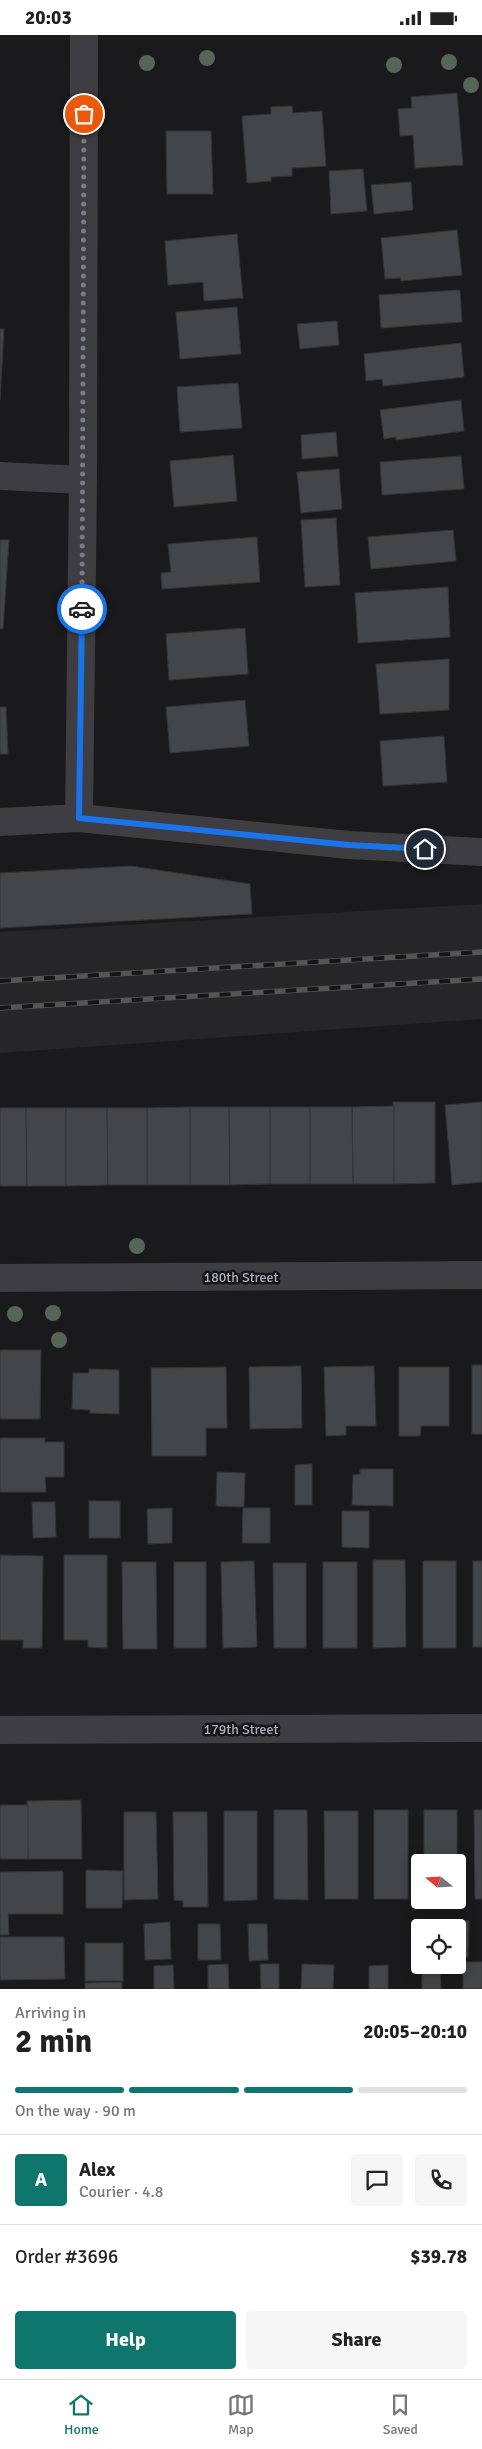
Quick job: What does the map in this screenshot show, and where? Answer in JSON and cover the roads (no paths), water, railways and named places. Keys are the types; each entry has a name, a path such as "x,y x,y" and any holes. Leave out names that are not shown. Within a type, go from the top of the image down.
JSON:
{"street":[{"path":"79,818 83,481 84,35"},
{"path":"0,476 83,481"},
{"path":"0,822 79,818 349,845 482,852"},
{"name":"180th Street","path":"0,1278 482,1275"},
{"name":"179th Street","path":"0,1731 482,1728"}],"railway":[{"path":"0,981 482,952"},
{"path":"0,1008 482,979"}]}
